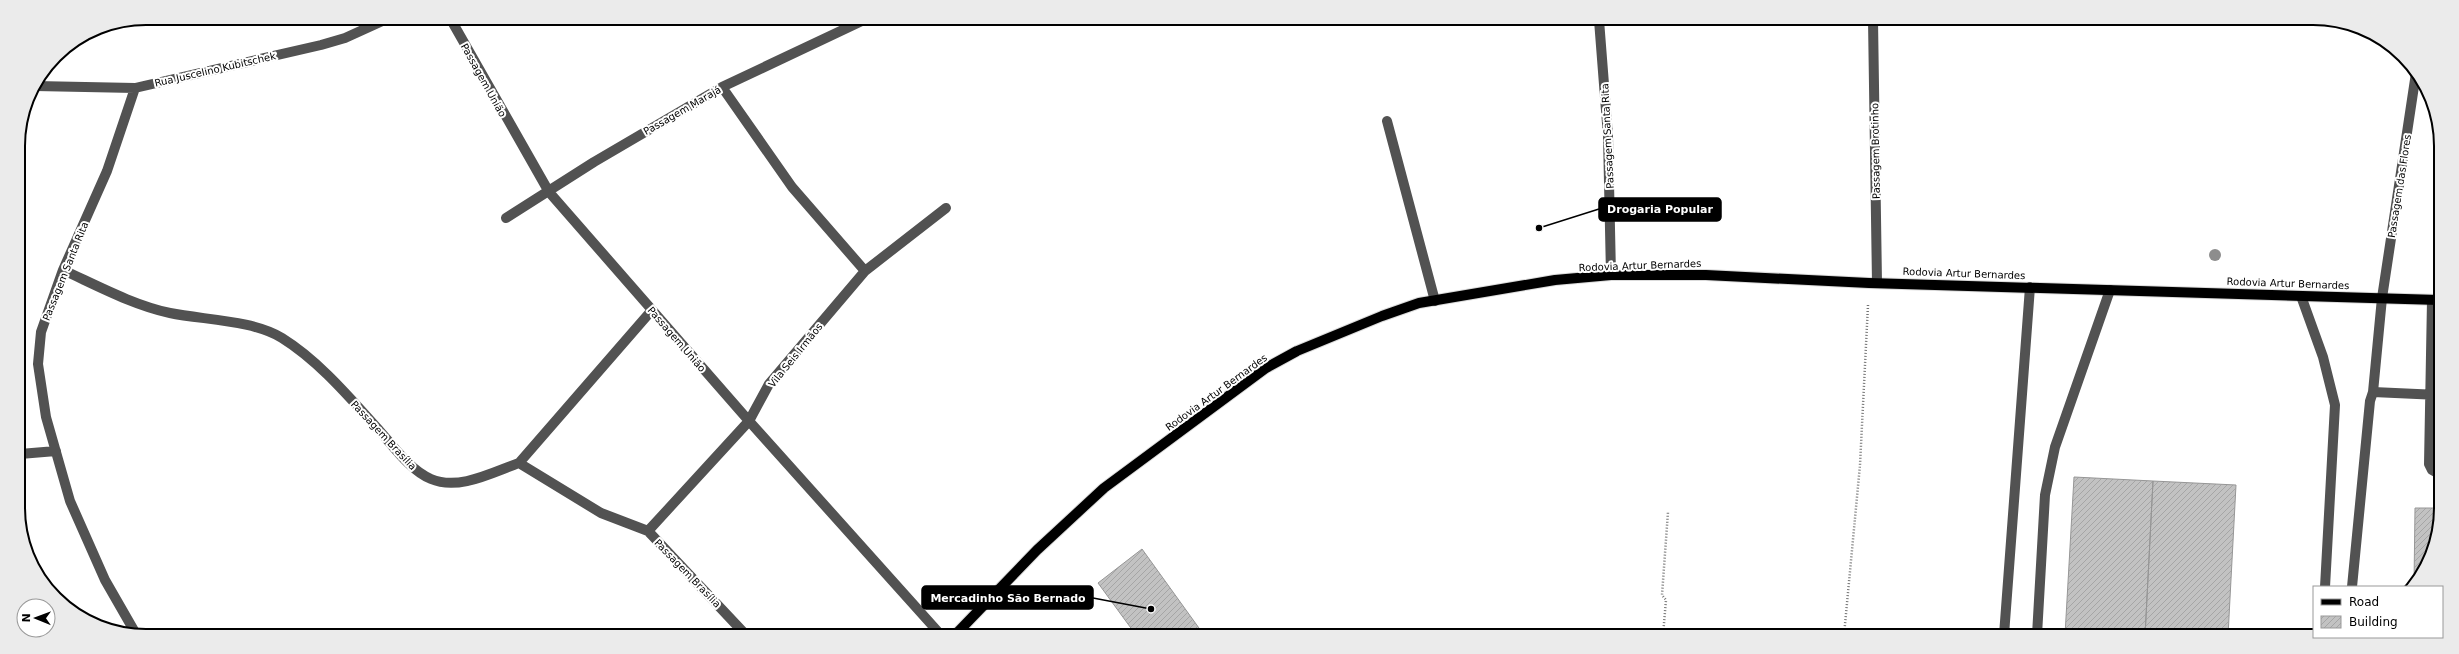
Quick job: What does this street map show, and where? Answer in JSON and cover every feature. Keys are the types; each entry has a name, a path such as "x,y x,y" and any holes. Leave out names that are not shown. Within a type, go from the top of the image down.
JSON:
{"main road":[{"name":"Rodovia Artur Bernardes","path":"961,629 1037,550 1104,488 1266,368 1297,352 1382,316 1419,303 1555,280 1612,276 1706,275 1873,283 2434,300"}],"street":[{"name":"Rua Juscelino Kubitschek","path":"41,86 135,88 321,45 345,38 374,25"},
{"name":"Passagem União","path":"454,25 491,94 549,192 749,420 936,629"},
{"name":"Passagem Marajá","path":"506,218 594,162 722,87 853,25"},
{"name":"Passagem Santa Rita","path":"1600,25 1608,136 1612,276"},
{"name":"Passagem Brotinho","path":"1873,25 1873,283"},
{"name":"Passagem das Flores","path":"2352,586 2370,401 2373,392 2382,298 2415,80"},
{"path":"722,87 792,187 865,271"},
{"name":"Passagem Santa Rita","path":"133,628 105,580 70,501 46,417 38,364 41,332 63,270 107,171 135,88"},
{"path":"1387,121 1435,301"},
{"name":"Vila Seis Irmãos","path":"648,532 749,420 769,384 865,271 946,208"},
{"name":"Passagem Brasília","path":"63,270 124,299 162,310 257,328 281,337 317,366 356,404 407,461 419,472 432,480 450,484 465,482 519,463 601,513 648,532 740,629"},
{"path":"2004,629 2030,287"},
{"path":"2037,629 2045,495 2054,454 2110,290"},
{"path":"2301,296 2323,357 2334,405 2325,586"},
{"path":"519,463 652,310"},
{"path":"2373,392 2434,395"},
{"path":"2434,406 2429,464 2434,471"},
{"path":"25,454 56,451"}],"path":[{"path":"1845,629 1860,465 1873,283"},
{"path":"1664,629 1666,600 1662,595 1668,512"}],"building":[{"path":"2074,477 2153,481 2145,629 2065,629"},
{"path":"2153,481 2236,485 2228,629 2145,629"},
{"path":"2415,508 2434,508 2432,532 2428,547 2422,562 2414,575"},
{"path":"1142,549 1200,629 1132,629 1098,583"}],"place":[{"name":"Drogaria Popular","path":"1539,228"},
{"name":"Mercadinho São Bernado","path":"1151,609"}]}
